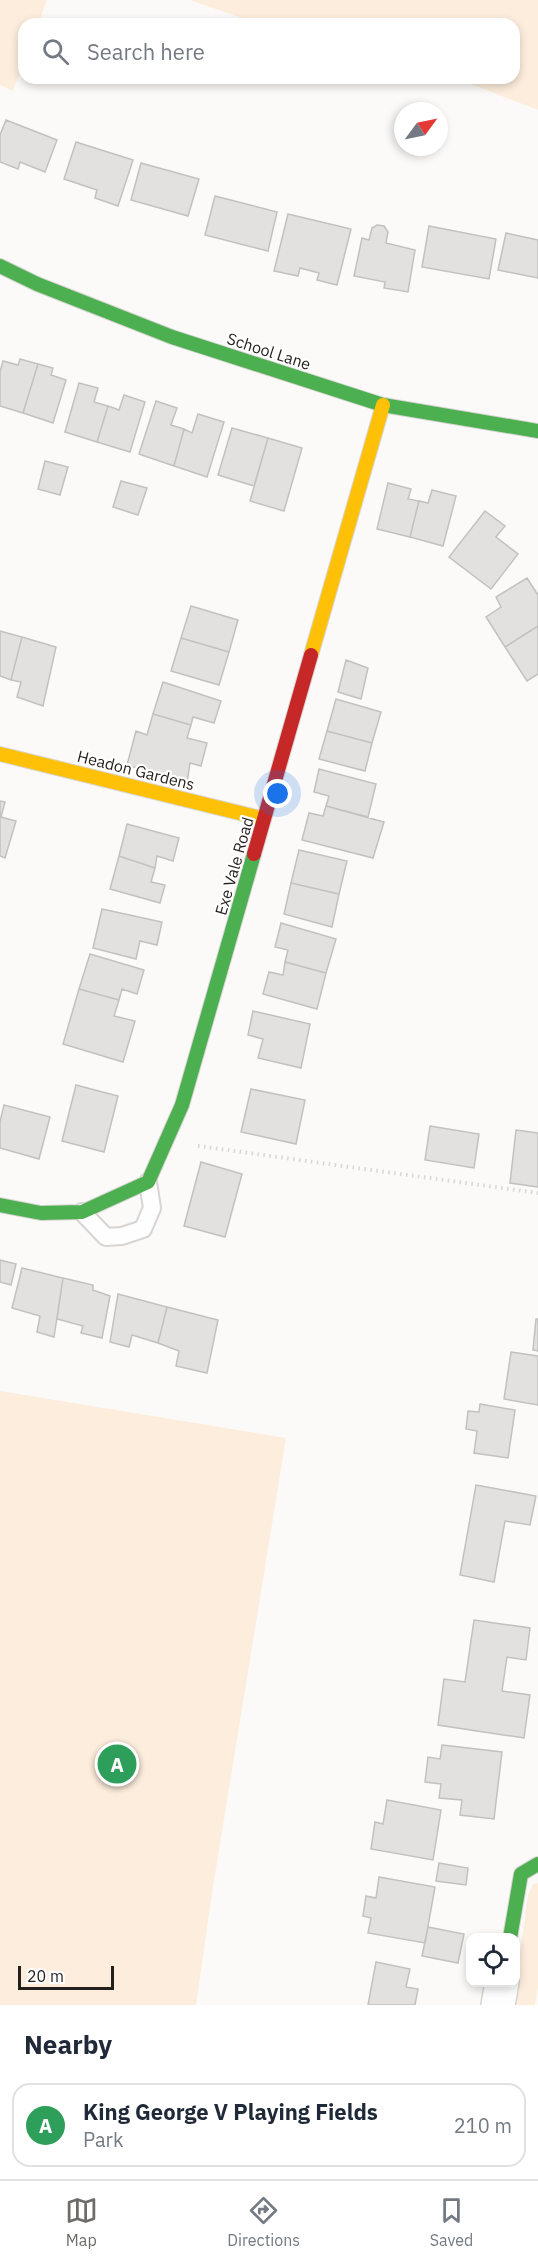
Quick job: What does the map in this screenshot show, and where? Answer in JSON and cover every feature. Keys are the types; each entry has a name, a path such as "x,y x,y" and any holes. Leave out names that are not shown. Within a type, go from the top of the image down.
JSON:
{"street":[{"name":"School Lane","path":"0,266 37,284 172,337 383,405 538,431"},
{"name":"Exe Vale Road","path":"148,1182 182,1105 383,405"},
{"name":"Headon Gardens","path":"0,754 264,819"},
{"path":"0,1205 41,1213 82,1212 148,1182"},
{"path":"511,1933 521,1874 538,1863"},
{"path":"498,2005 501,1987"}],"lane":[{"path":"82,1212 106,1237 122,1236 144,1229 152,1208 148,1182"}],"path":[{"path":"168,1140 538,1193"}],"shaded area":[{"path":"0,0 47,0 40,18 18,18 18,78 13,91 0,85"},
{"path":"190,0 538,0 538,110 471,84 520,84 520,18 242,18"},
{"path":"0,1391 286,1438 196,2005 0,2005"},
{"path":"538,1883 538,1986 535,2005 509,2005 514,1987 520,1987 520,1953 528,1895 533,1884"}],"building":[{"path":"6,120 57,140 45,172 20,162 18,169 0,162 0,135"},
{"path":"76,142 133,160 118,206 95,198 97,190 64,179"},
{"path":"141,163 199,179 188,216 131,200"},
{"path":"215,196 277,212 268,251 205,235"},
{"path":"288,214 351,229 337,285 317,280 319,273 300,268 298,276 274,271"},
{"path":"377,225 384,226 388,232 386,243 415,250 408,292 384,288 385,282 354,276 362,238 369,240 372,228"},
{"path":"429,226 496,239 489,279 422,267"},
{"path":"506,233 538,240 538,278 498,270"},
{"path":"20,359 38,364 23,413 0,406 0,372 3,361 18,365"},
{"path":"38,364 53,368 51,375 66,380 53,423 23,413"},
{"path":"79,383 98,388 94,402 108,406 97,442 65,432"},
{"path":"124,395 145,402 130,452 97,442 108,406 119,410"},
{"path":"156,401 177,408 171,425 184,429 174,466 139,454"},
{"path":"198,414 224,422 207,477 174,466 184,429 192,433"},
{"path":"232,428 268,438 254,486 218,475"},
{"path":"268,438 302,448 284,511 250,501"},
{"path":"45,461 68,467 60,495 38,489"},
{"path":"121,481 147,488 138,515 113,507"},
{"path":"388,483 411,489 408,499 419,501 410,537 377,529"},
{"path":"432,490 456,496 443,546 410,537 419,501 428,503"},
{"path":"485,511 505,526 496,537 518,554 491,589 449,557"},
{"path":"527,578 538,595 538,626 505,647 486,617 501,607 496,597"},
{"path":"191,606 238,620 229,652 181,638"},
{"path":"538,626 538,674 527,681 505,647"},
{"path":"0,631 22,637 11,680 0,676"},
{"path":"22,637 56,647 43,706 17,697 21,682 11,680"},
{"path":"181,638 229,652 219,685 171,671"},
{"path":"346,660 368,668 361,699 338,692"},
{"path":"163,682 221,701 214,723 193,717 191,725 153,714"},
{"path":"336,699 381,712 372,743 327,731"},
{"path":"153,714 191,725 187,738 207,743 201,766 190,763 187,783 127,765 136,731 147,735"},
{"path":"327,731 372,743 365,771 319,759"},
{"path":"319,769 376,784 368,817 326,806 329,796 314,792"},
{"path":"0,801 5,802 1,817 16,821 5,858 0,856"},
{"path":"326,806 384,822 373,858 302,840 309,813 323,816"},
{"path":"127,824 179,838 173,861 157,856 155,868 119,856"},
{"path":"299,850 347,861 339,894 291,883"},
{"path":"119,856 155,868 151,882 165,885 160,903 110,889"},
{"path":"291,883 339,894 332,927 284,914"},
{"path":"102,909 162,922 157,945 140,941 136,959 93,948"},
{"path":"281,923 336,939 326,973 285,962 288,950 275,947"},
{"path":"90,954 144,970 137,994 122,989 119,1000 79,989"},
{"path":"285,962 326,973 317,1009 263,994 269,972 283,975"},
{"path":"79,989 119,1000 114,1016 135,1021 123,1062 63,1044"},
{"path":"253,1011 310,1024 301,1068 258,1058 263,1039 248,1035"},
{"path":"76,1085 118,1096 104,1152 62,1141"},
{"path":"251,1089 305,1100 296,1144 241,1132"},
{"path":"4,1105 50,1117 39,1159 0,1148 0,1122"},
{"path":"430,1126 479,1134 474,1168 425,1160"},
{"path":"516,1130 538,1133 538,1187 510,1183"},
{"path":"201,1162 242,1174 225,1237 184,1226"},
{"path":"0,1260 16,1264 11,1285 0,1282"},
{"path":"22,1268 63,1278 54,1337 37,1332 40,1316 12,1308"},
{"path":"63,1278 93,1285 93,1290 110,1296 102,1338 81,1333 83,1326 57,1319"},
{"path":"118,1294 167,1307 158,1343 132,1335 129,1347 110,1342"},
{"path":"167,1307 218,1320 207,1373 176,1366 179,1351 158,1343"},
{"path":"536,1319 538,1319 538,1351 533,1350"},
{"path":"511,1352 538,1356 538,1405 504,1399"},
{"path":"480,1404 515,1410 508,1458 474,1453 477,1431 466,1429 468,1411 479,1412"},
{"path":"476,1485 536,1496 530,1525 505,1521 494,1582 460,1575"},
{"path":"474,1620 530,1628 526,1660 507,1657 502,1691 530,1695 524,1738 438,1725 444,1679 465,1682"},
{"path":"442,1745 502,1752 494,1819 460,1815 462,1800 439,1798 441,1784 425,1782 428,1757 440,1759"},
{"path":"387,1800 441,1810 433,1860 371,1849 375,1822 383,1824"},
{"path":"439,1863 468,1868 466,1885 436,1881"},
{"path":"379,1877 435,1887 425,1943 368,1933 371,1918 363,1916 366,1896 376,1898"},
{"path":"428,1927 464,1934 458,1963 422,1956"},
{"path":"376,1962 410,1969 406,1987 418,1989 415,2005 368,2005"}],"traffic: fast":[{"path":"0,266 37,284 172,337 383,405 538,431"},
{"path":"0,1205 41,1213 82,1212 148,1182 182,1105 254,854"},
{"path":"511,1933 521,1874 538,1864"}],"traffic: slow":[{"path":"311,655 383,405"},
{"path":"0,754 264,819"}],"traffic: jam":[{"path":"254,854 311,655"}],"place":[{"name":"King George V Playing Fields","path":"117,1764"}]}
